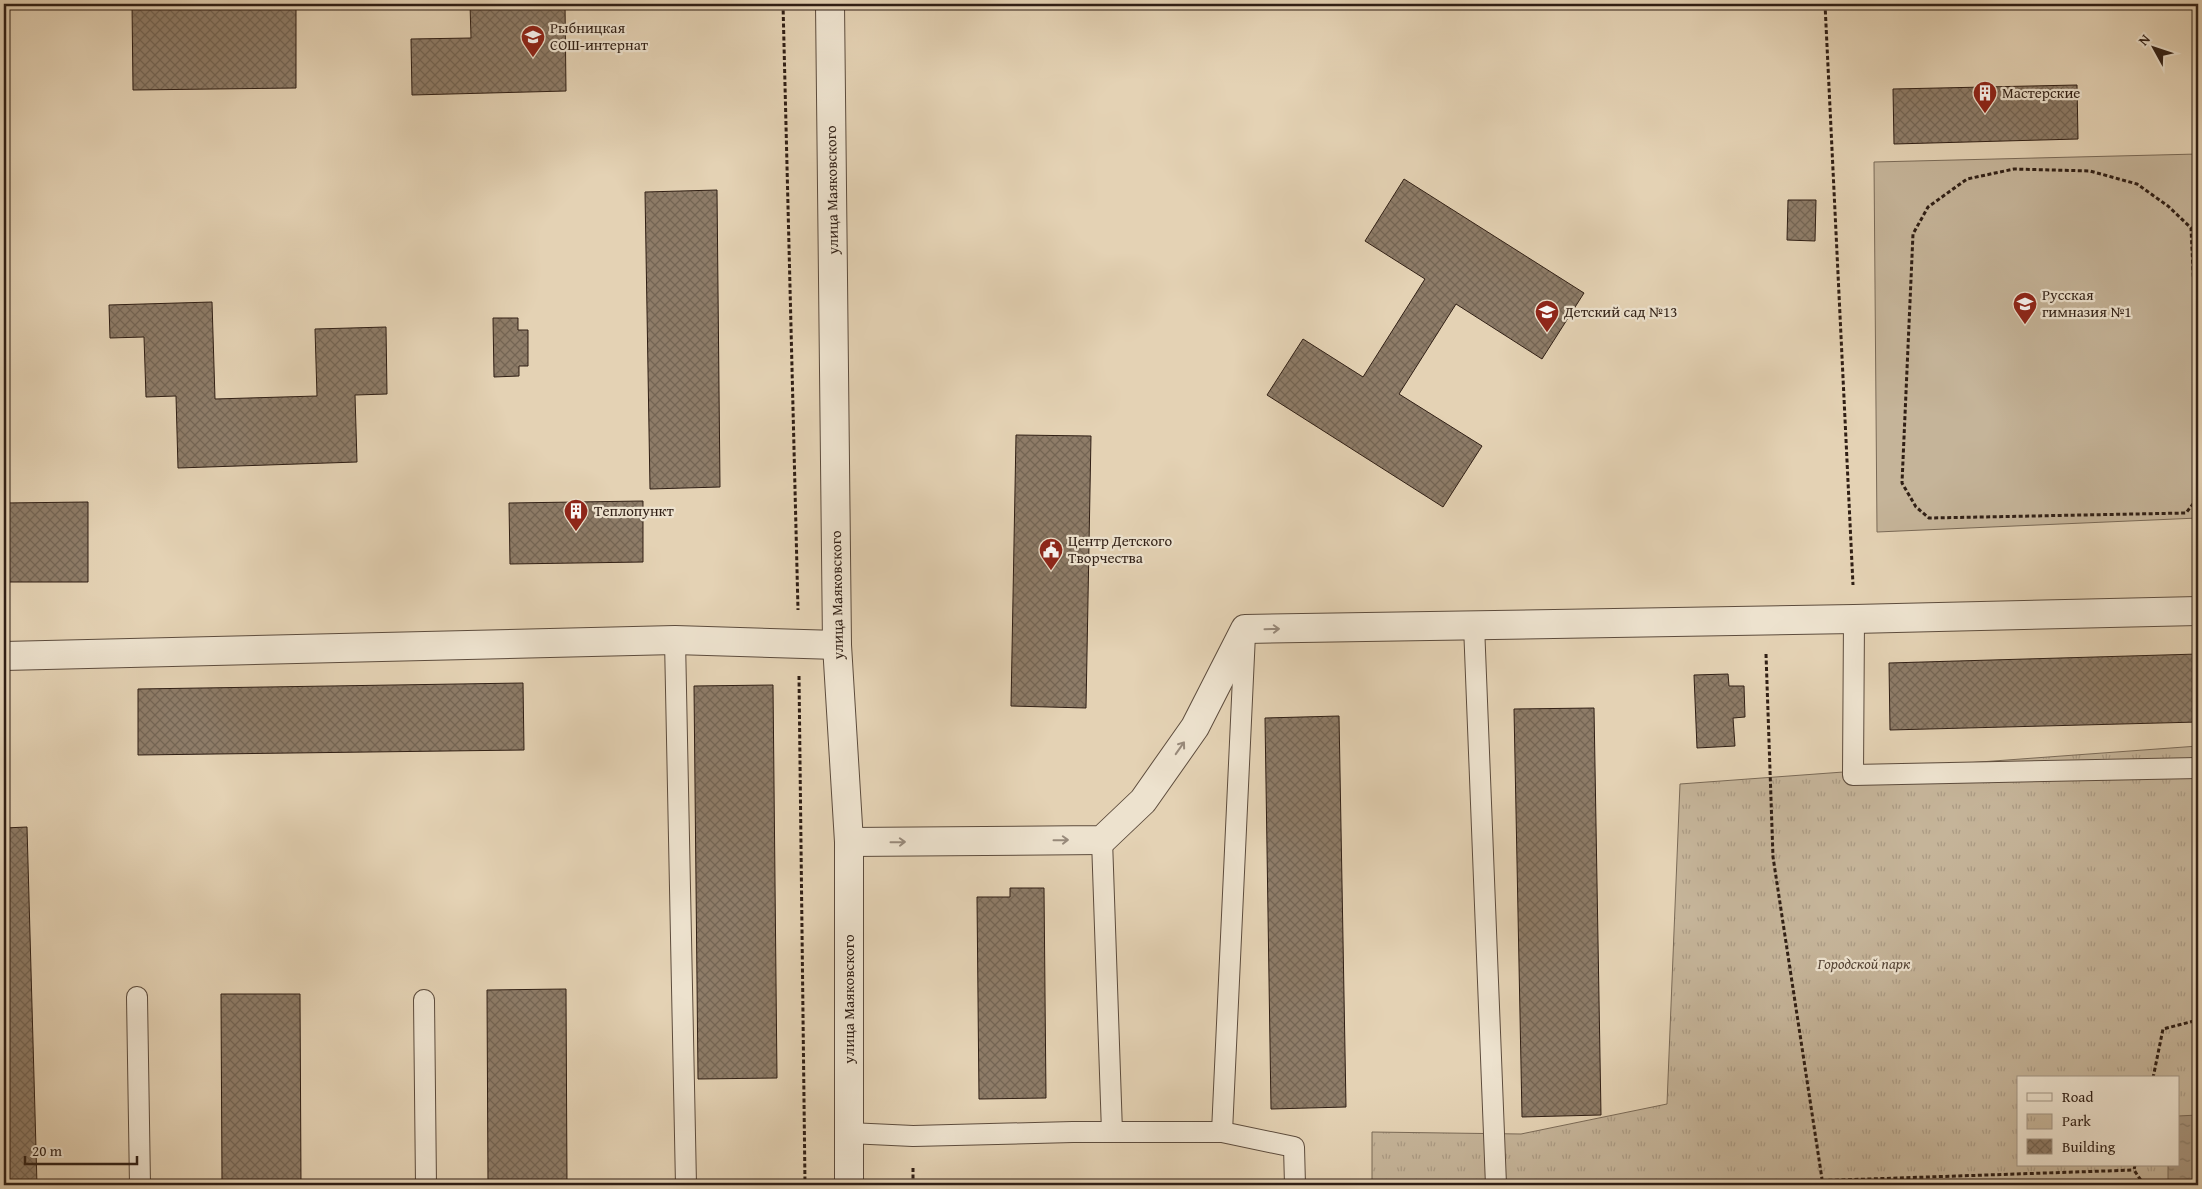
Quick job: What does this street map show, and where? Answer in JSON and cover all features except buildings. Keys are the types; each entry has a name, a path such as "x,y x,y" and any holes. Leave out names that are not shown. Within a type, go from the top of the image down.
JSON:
{"street":[{"name":"улица Маяковского","path":"830,4 838,646 849,842 849,1185"},
{"path":"849,842 1102,840 1143,800 1195,727 1245,630 1854,620 2198,611"},
{"path":"4,656 675,640 838,646"}],"lane":[{"path":"1854,620 1853,775 2198,768"},
{"path":"1474,625 1496,1185"},
{"path":"1222,1132 1245,630"},
{"path":"675,640 686,1185"},
{"path":"1102,840 1112,1132"},
{"path":"137,997 140,1185"},
{"path":"424,1000 426,1185"},
{"path":"849,1133 913,1136 1222,1132 1294,1147 1295,1185"}],"path":[{"path":"783,4 799,644 805,1185"},
{"path":"1825,4 1854,620"},
{"path":"2198,374 2191,228 2168,206 2137,184 2090,171 2014,169 1967,179 1928,207 1913,234 1902,483 1916,507 1929,518 2186,513 2196,500 2198,492"},
{"path":"1764,621 1773,857 1822,1179"},
{"path":"2153,1076 2163,1029 2198,1020"},
{"path":"2135,1166 2134,1170 2144,1185"},
{"path":"1692,1185 1822,1179 2134,1170"}],"green space":[{"name":"Русская гимназия №1","path":"2198,154 2198,518 1877,532 1874,162"},
{"name":"Городской парк","path":"2198,746 2198,1185 1372,1185 1372,1132 1521,1134 1667,1104 1680,784"}],"water":[{"path":"2198,1115 2198,1185 2168,1185 2168,1166 2180,1166 2180,1116"}],"place":[{"name":"Рыбницкая СОШ-интернат","path":"533,58"},
{"name":"Мастерские","path":"1985,114"},
{"name":"Русская гимназия №1","path":"2025,325"},
{"name":"Детский сад №13","path":"1547,333"},
{"name":"Теплопункт","path":"576,532"},
{"name":"Центр Детского Творчества","path":"1051,571"}]}
